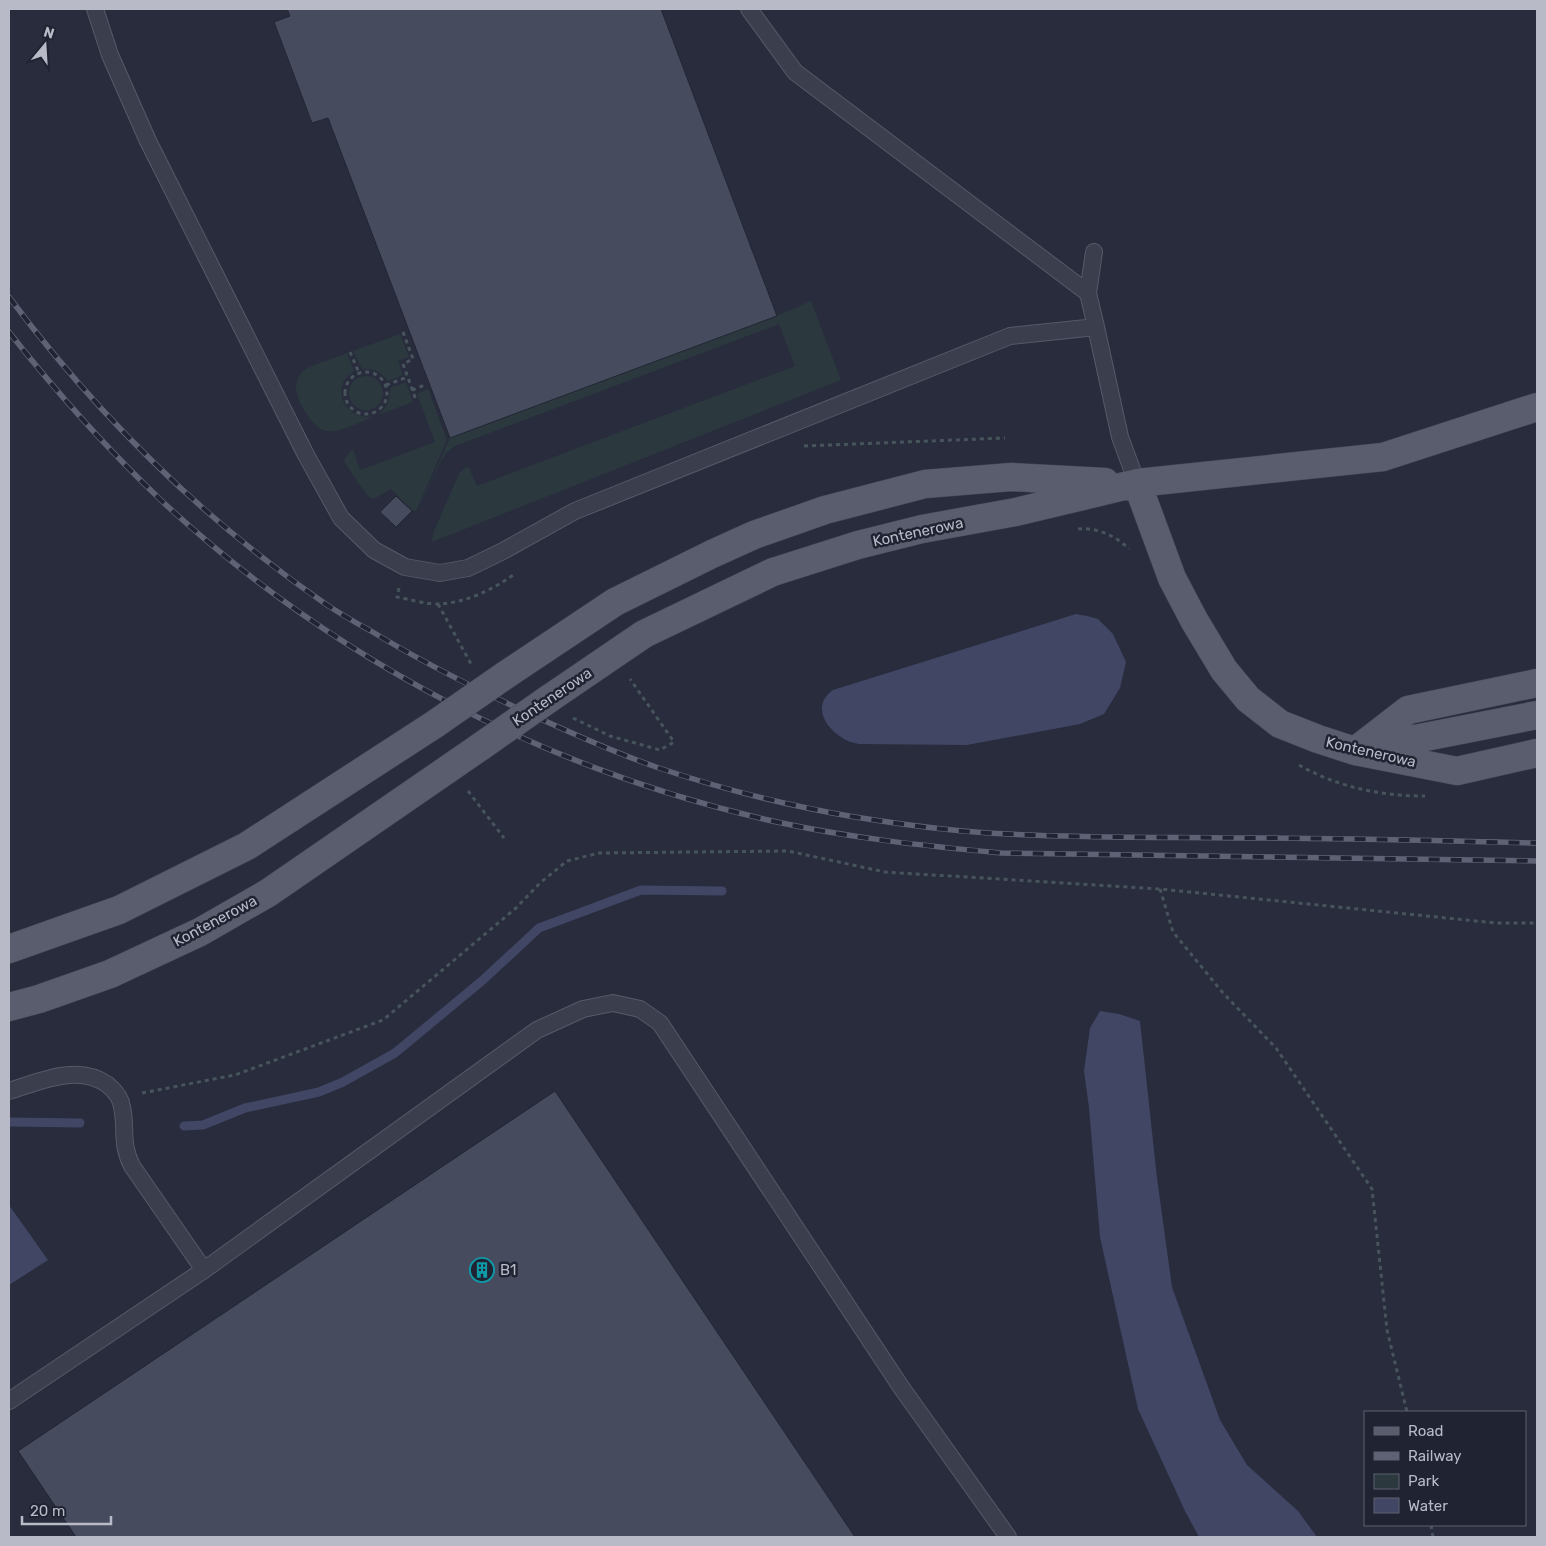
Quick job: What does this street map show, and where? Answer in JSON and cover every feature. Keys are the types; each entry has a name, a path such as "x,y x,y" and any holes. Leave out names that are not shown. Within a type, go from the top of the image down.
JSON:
{"main road":[{"name":"Kontenerowa","path":"9,1007 39,999 110,974 200,932 268,893 644,634 773,572 858,545 922,529 1016,512 1137,483 1383,457 1537,408"},
{"name":"Kontenerowa","path":"9,949 119,910 247,846 435,724 615,602 746,539 825,510 925,484 1011,477 1137,483"},
{"name":"Kontenerowa","path":"1137,483 1172,578 1194,620 1224,670 1248,699 1280,724 1355,751 1457,771 1537,753"},
{"path":"1355,751 1408,710 1537,683"},
{"path":"1355,751 1537,715"}],"lane":[{"path":"95,9 110,56 148,141 306,455 341,518 374,550 405,567 440,573 468,568 504,551 575,511 1010,336 1096,327"},
{"path":"749,9 795,72 1088,293"},
{"path":"1094,252 1088,293 1120,437 1137,483"},
{"path":"9,1401 204,1270 537,1030 583,1009 614,1003 640,1009 660,1023 901,1387 1008,1537"},
{"path":"9,1091 55,1078 77,1075 87,1076 105,1083 112,1089 121,1101 124,1117 124,1141 128,1158 137,1175 204,1270"}],"path":[{"path":"403,332 414,359 403,364 416,400"},
{"path":"350,352 359,373"},
{"path":"359,373 374,373 386,385 386,398 380,409 369,414 357,412 348,403 345,392 348,381 359,373"},
{"path":"386,385 408,377"},
{"path":"412,390 425,385"},
{"path":"796,446 1005,438"},
{"path":"1076,529 1085,528 1111,535 1127,547 1133,555"},
{"path":"405,567 397,597 438,604 472,598 503,582 519,571"},
{"path":"628,676 671,738"},
{"path":"1294,762 1330,780 1360,789 1392,795 1433,796"},
{"path":"466,789 504,838"},
{"path":"121,1101 139,1093 235,1075 383,1020 508,914 540,883 567,861 599,852 788,851 885,872 1160,889 1496,923 1537,923"},
{"path":"1160,889 1173,932 1223,993 1276,1048 1372,1189 1387,1330 1407,1411"}],"green space":[{"path":"811,301 841,380 432,542 433,533 460,472 466,467 469,468 477,486 795,366 779,324 455,446 446,453 441,461 417,512 450,438 777,316"},
{"path":"400,334 409,357 398,361 403,375 388,381 376,371 362,369 353,351"},
{"path":"347,353 354,371 346,378 342,385 343,401 347,408 354,413 372,417 336,431 325,431 310,419 299,399 296,387 298,378 308,368"},
{"path":"366,376 373,377 378,381 382,386 382,400 378,405 373,409 366,410 359,409 354,405 350,400 349,393 350,386 354,381 359,377"},
{"path":"406,382 413,402 378,415 388,403 390,388"},
{"path":"428,389 447,440 416,511 412,510 391,489 374,499 369,497 344,461 347,455 353,449 360,470 435,442 417,394"}],"water":[{"path":"1076,614 1098,619 1113,634 1126,662 1120,688 1104,714 1080,724 967,745 859,744 843,738 829,727 825,721 822,708 823,702 833,690"},
{"path":"1100,1011 1119,1014 1140,1021 1157,1178 1172,1287 1220,1420 1247,1465 1298,1511 1317,1537 1199,1537 1138,1409 1100,1237 1084,1071 1090,1028"},
{"path":"9,1205 48,1260 9,1285"}],"building":[{"path":"287,9 661,9 777,316 450,438 328,118 312,123 274,22 290,16"},
{"path":"396,496 412,511 396,527 380,512"},
{"name":"B1","path":"555,1091 855,1537 76,1537 18,1451"}],"waterway":[{"path":"184,1126 203,1125 245,1108 319,1092 343,1082 395,1053 483,980 539,928 641,890 722,891"},
{"path":"9,1122 80,1123"}],"railway":[{"path":"9,297 79,383 155,464 238,538 327,605 449,675 577,735 656,767 754,796 805,808 893,823 970,832 1067,836 1320,838 1537,843"},
{"path":"9,332 84,421 165,504 231,561 301,613 374,660 450,703 529,741 610,773 693,800 805,828 888,841 1001,853 1537,861"}],"place":[{"name":"B1","path":"482,1270"}]}
